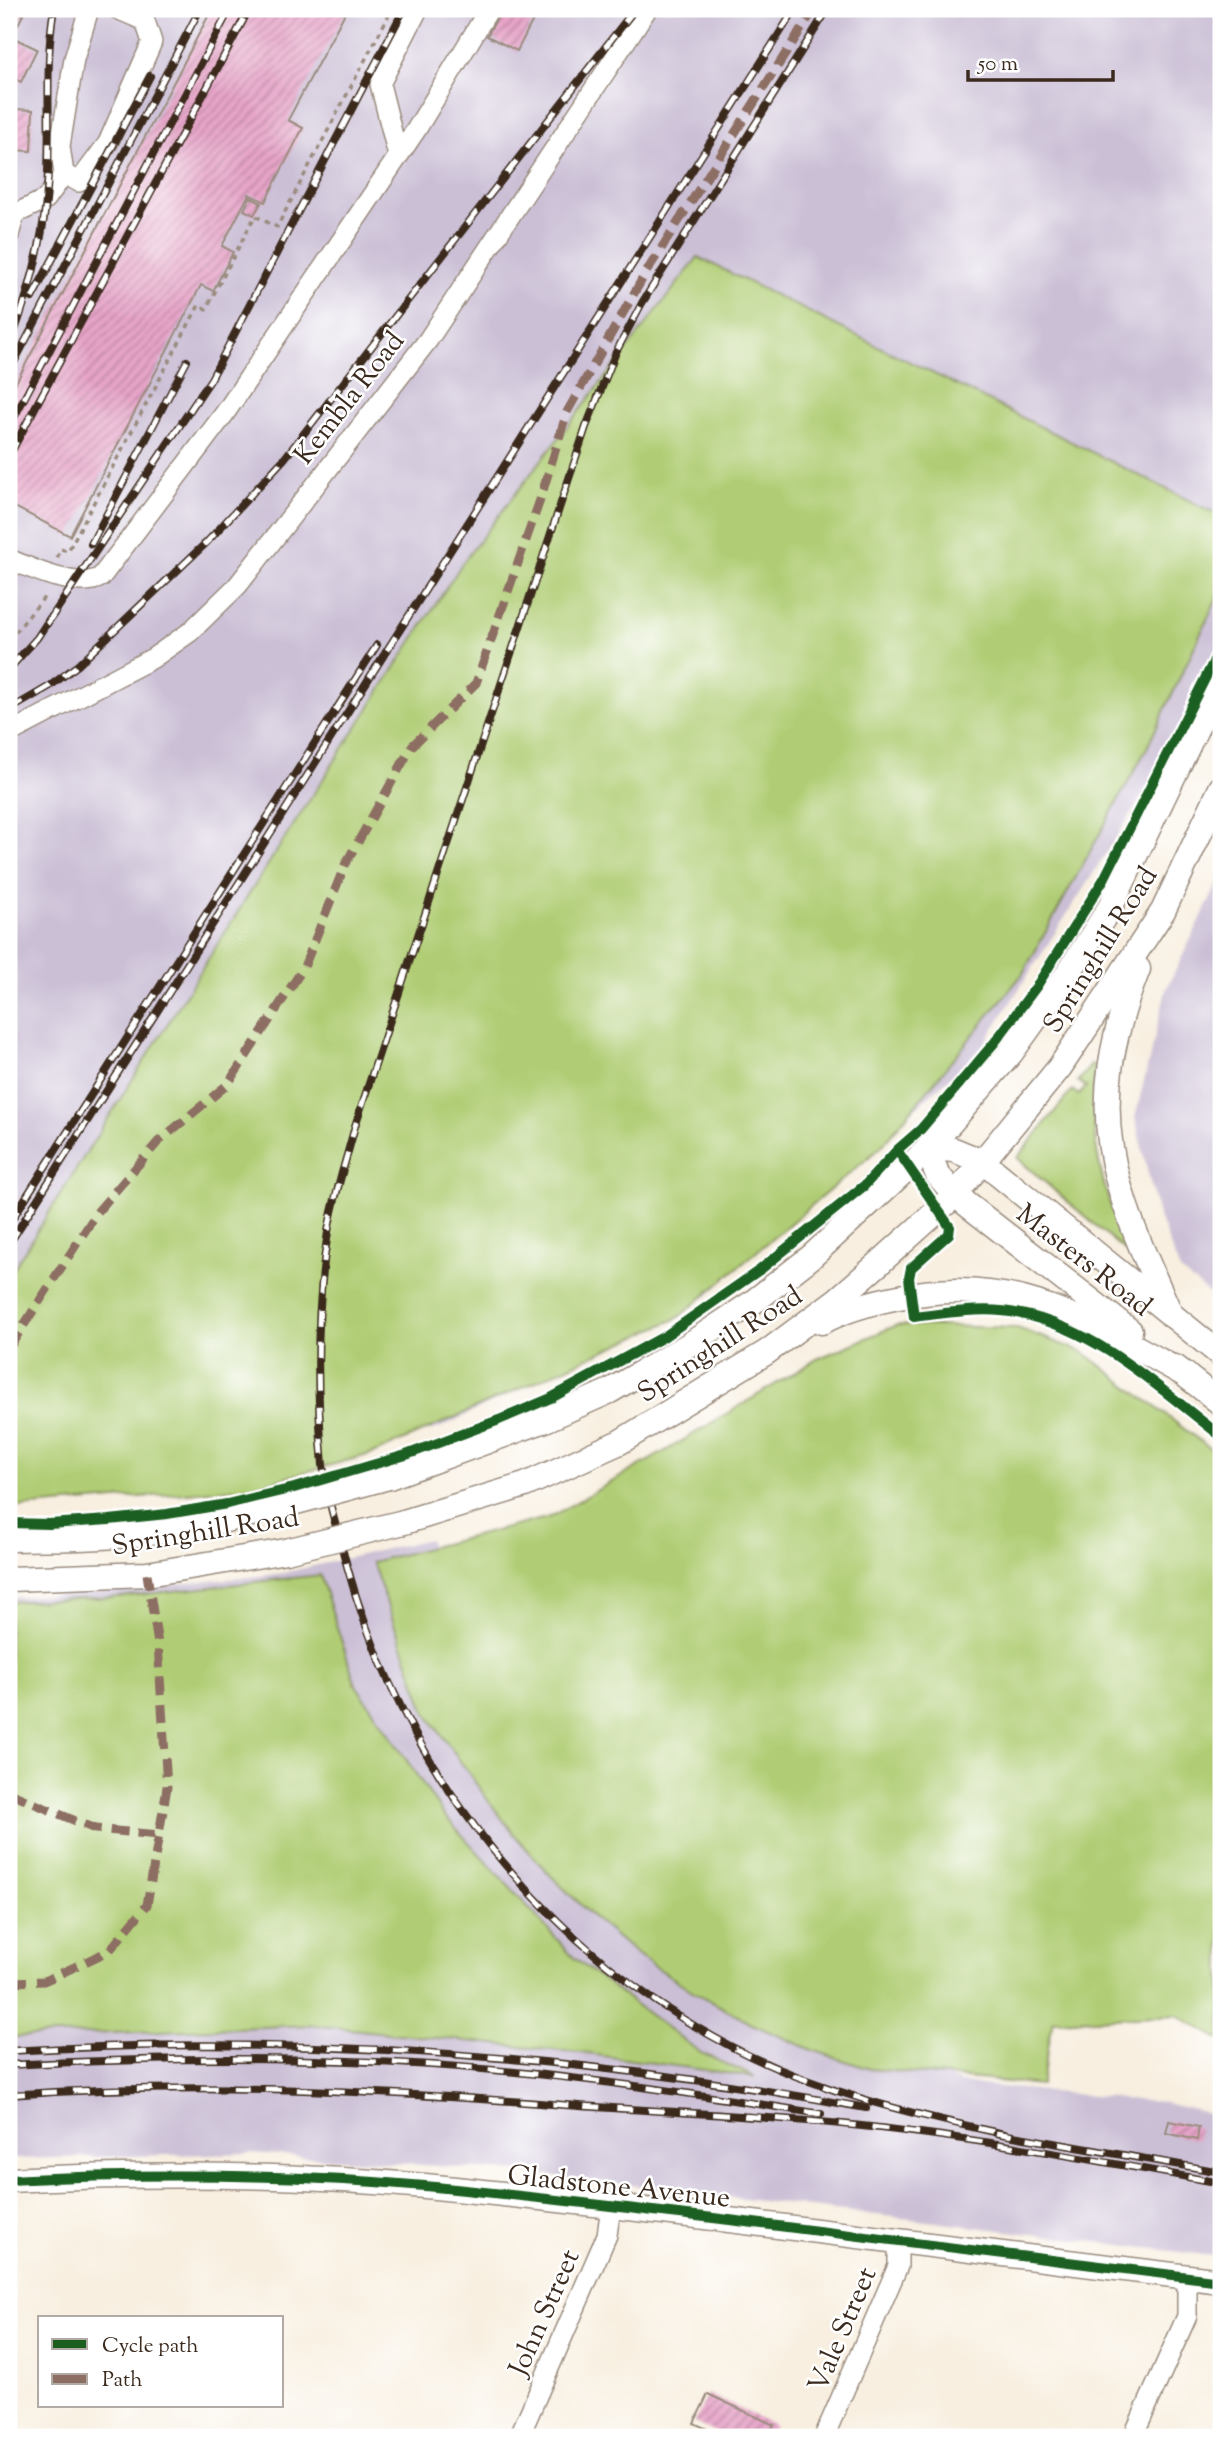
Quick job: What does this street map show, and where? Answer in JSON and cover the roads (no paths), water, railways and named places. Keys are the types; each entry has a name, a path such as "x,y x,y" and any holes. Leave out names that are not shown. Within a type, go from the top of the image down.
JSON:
{"main road":[{"name":"Springhill Road","path":"9,1539 101,1537 168,1530 245,1516 389,1477 545,1420 610,1391 690,1344 752,1303 802,1264 928,1149 1019,1043 1111,906 1221,677"},
{"name":"Springhill Road","path":"9,1579 147,1574 286,1550 404,1522 525,1485 608,1447 767,1352 838,1299 955,1195 1060,1068 1163,911 1221,788"},
{"path":"1163,911 1129,993 1117,1030 1110,1062 1107,1117 1119,1191 1136,1239 1171,1315"},
{"name":"Masters Road","path":"1221,1355 984,1162 954,1150 928,1149 938,1175 955,1195 1221,1403"},
{"path":"767,1352 828,1318 859,1307 927,1292 982,1291 1054,1307 1096,1326 1186,1376"},
{"name":"Gladstone Avenue","path":"9,2180 66,2177 299,2178 422,2186 898,2240 1221,2281"}],"street":[{"path":"9,235 15,214 46,199 64,173 60,146 74,59 89,9"},
{"path":"64,173 79,182 108,144 152,42 145,21 117,9"},
{"path":"398,156 380,84 418,9"},
{"path":"10,562 81,583 101,577 225,413 398,156 489,9"},
{"name":"Kembla Road","path":"9,733 153,658 190,632 238,585 428,340 647,9"},
{"name":"John Street","path":"519,2437 607,2235 611,2206"},
{"name":"Vale Street","path":"824,2437 898,2266 898,2240"},
{"path":"1133,2437 1187,2316 1187,2277"}],"railway":[{"path":"9,346 22,311 44,220 48,177 49,57 54,9"},
{"path":"9,372 200,9"},
{"path":"9,427 230,9"},
{"path":"47,624 211,379 404,9"},
{"path":"9,710 50,686 78,665 207,542 284,459 635,9"},
{"path":"9,1244 795,9"},
{"path":"828,9 642,303 616,352 586,427 355,1126 337,1192 328,1232 319,1319 318,1378 323,1465 347,1566 372,1641 404,1713 443,1781 489,1845 541,1904 599,1958 662,2005 762,2062 864,2099 1004,2134"},
{"path":"9,456 246,15"},
{"path":"32,298 150,76"},
{"path":"91,544 187,361"},
{"path":"9,669 37,638 50,618"},
{"path":"9,1224 377,645"},
{"path":"9,2051 224,2045 439,2053 653,2074 866,2108"},
{"path":"9,2065 220,2059 432,2065 627,2085 821,2114"},
{"path":"9,2095 217,2088 357,2092 756,2117 959,2138 1221,2183"},
{"path":"996,2133 1221,2172"}]}
